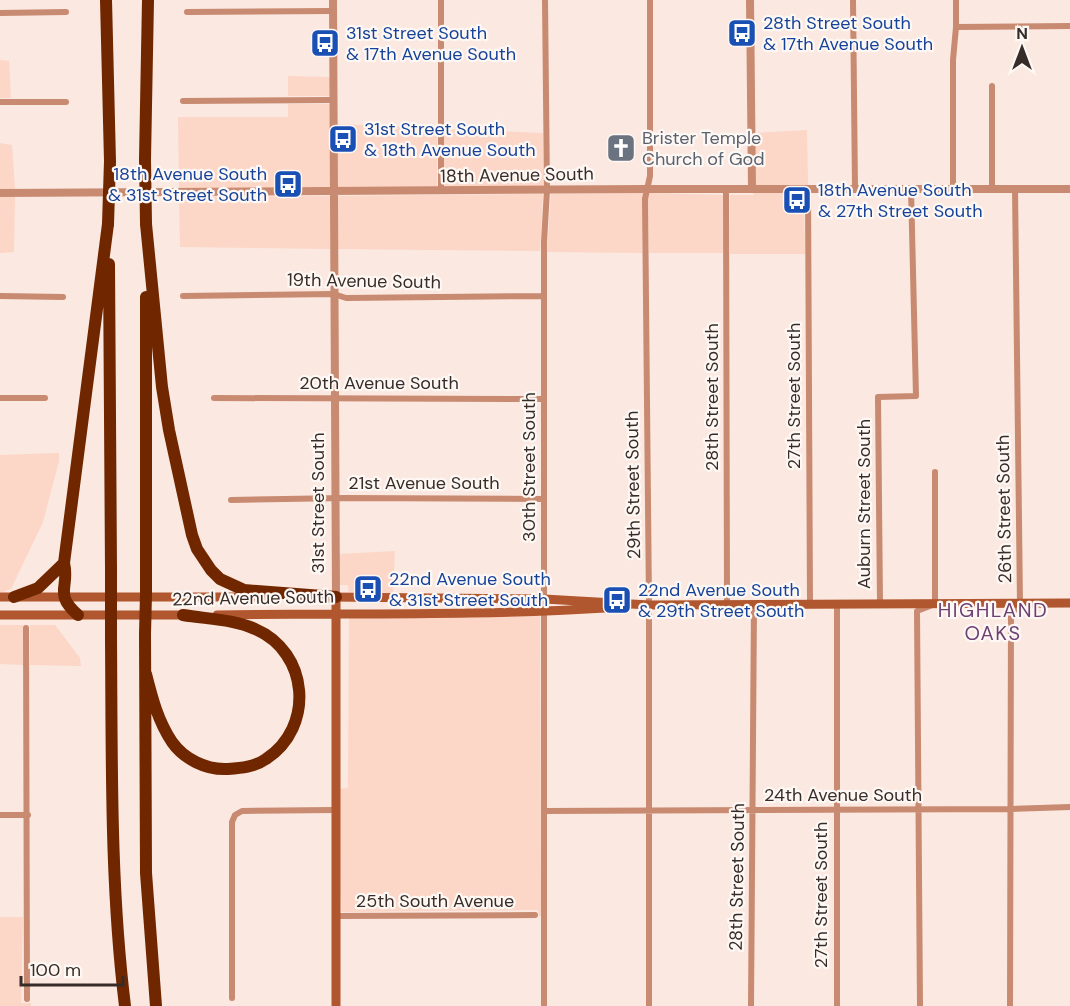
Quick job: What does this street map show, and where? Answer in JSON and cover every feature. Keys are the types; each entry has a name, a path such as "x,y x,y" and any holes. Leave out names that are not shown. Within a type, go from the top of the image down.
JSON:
{"highway":[{"path":"106,0 110,161 108,224 113,829 125,1006"},
{"path":"148,0 146,873 156,1006"},
{"path":"78,615 63,597 64,563 108,224"},
{"path":"146,224 159,363 169,430 197,549 220,579 244,590 336,597"},
{"path":"14,597 38,588 64,563"},
{"path":"146,674 158,716 173,742 184,754 207,768 237,768 265,760 276,751 292,731 300,707 299,691 295,671 289,658 280,647 257,629 183,615"}],"main road":[{"name":"22nd Avenue South","path":"0,597 544,599 649,605 1070,603"},
{"name":"31st Street South","path":"336,597 336,1006"},
{"name":"22nd Avenue South","path":"0,615 544,611 649,605"}],"street":[{"name":"31st Street South","path":"333,0 336,597"},
{"path":"441,0 441,191"},
{"name":"30th Street South","path":"544,1006 544,242 547,190 545,0"},
{"name":"29th Street South","path":"649,1006 649,605 645,199 648,189 650,0"},
{"path":"750,0 752,189"},
{"path":"853,0 855,188"},
{"path":"953,189 953,60 956,0"},
{"path":"187,12 332,11"},
{"path":"0,13 66,12"},
{"path":"956,27 1070,26"},
{"path":"992,86 992,189"},
{"path":"183,101 333,100"},
{"path":"0,102 66,102"},
{"name":"18th Avenue South","path":"0,193 855,188 1070,189"},
{"name":"Auburn Street South","path":"880,604 878,397 916,396 911,188"},
{"name":"26th Street South","path":"1010,1006 1011,614 1020,604 1015,188"},
{"name":"28th Street South","path":"726,189 727,605"},
{"name":"27th Street South","path":"808,189 810,604"},
{"name":"19th Avenue South","path":"183,296 334,294 346,298 544,297"},
{"path":"0,296 63,297"},
{"path":"0,398 45,398"},
{"name":"20th Avenue South","path":"214,398 544,399"},
{"path":"920,1006 916,611 935,604 935,472"},
{"name":"21st Avenue South","path":"231,500 544,499"},
{"name":"28th Street South","path":"750,1006 754,604"},
{"name":"27th Street South","path":"837,604 837,1006"},
{"path":"26,628 27,999"},
{"name":"24th Avenue South","path":"544,811 1070,807"},
{"path":"232,998 232,822 235,815 242,811 335,810"},
{"path":"0,814 28,815"},
{"name":"25th South Avenue","path":"336,916 535,915"}],"shaded area":[{"path":"0,60 9,61 11,98 0,98"},
{"path":"288,76 330,77 330,96 288,96"},
{"path":"288,104 330,104 330,188 179,189 178,117 288,117"},
{"path":"337,124 437,128 437,187 337,188"},
{"path":"444,129 543,133 544,186 444,187"},
{"path":"807,130 808,185 755,185 755,133"},
{"path":"0,143 12,145 15,189 0,189"},
{"path":"643,193 642,253 547,252 551,194"},
{"path":"650,193 723,195 723,253 649,253 648,199"},
{"path":"754,193 804,193 805,254 730,254 730,195 754,195"},
{"path":"543,194 540,251 338,249 337,196"},
{"path":"330,196 330,249 180,247 179,197"},
{"path":"0,197 15,197 14,252 0,253"},
{"path":"59,453 59,461 43,522 11,589 0,593 0,455"},
{"path":"395,551 393,594 349,593 348,585 339,585 339,554"},
{"path":"540,615 541,916 538,910 341,912 339,789 348,788 349,617"},
{"path":"0,625 23,625 23,665 0,664"},
{"path":"30,625 55,625 80,658 81,666 30,665"},
{"path":"0,917 23,917 21,1003 31,1003 31,1006 0,1006"}],"place":[{"name":"28th Street South & 17th Avenue South","path":"742,33"},
{"name":"31st Street South & 17th Avenue South","path":"325,43"},
{"name":"31st Street South & 18th Avenue South","path":"343,139"},
{"name":"Brister Temple Church of God","path":"621,148"},
{"name":"18th Avenue South & 31st Street South","path":"288,184"},
{"name":"18th Avenue South & 27th Street South","path":"797,200"},
{"name":"22nd Avenue South & 31st Street South","path":"368,589"},
{"name":"22nd Avenue South & 29th Street South","path":"617,600"}],"district":[{"name":"HIGHLAND OAKS","path":"993,622"}]}
